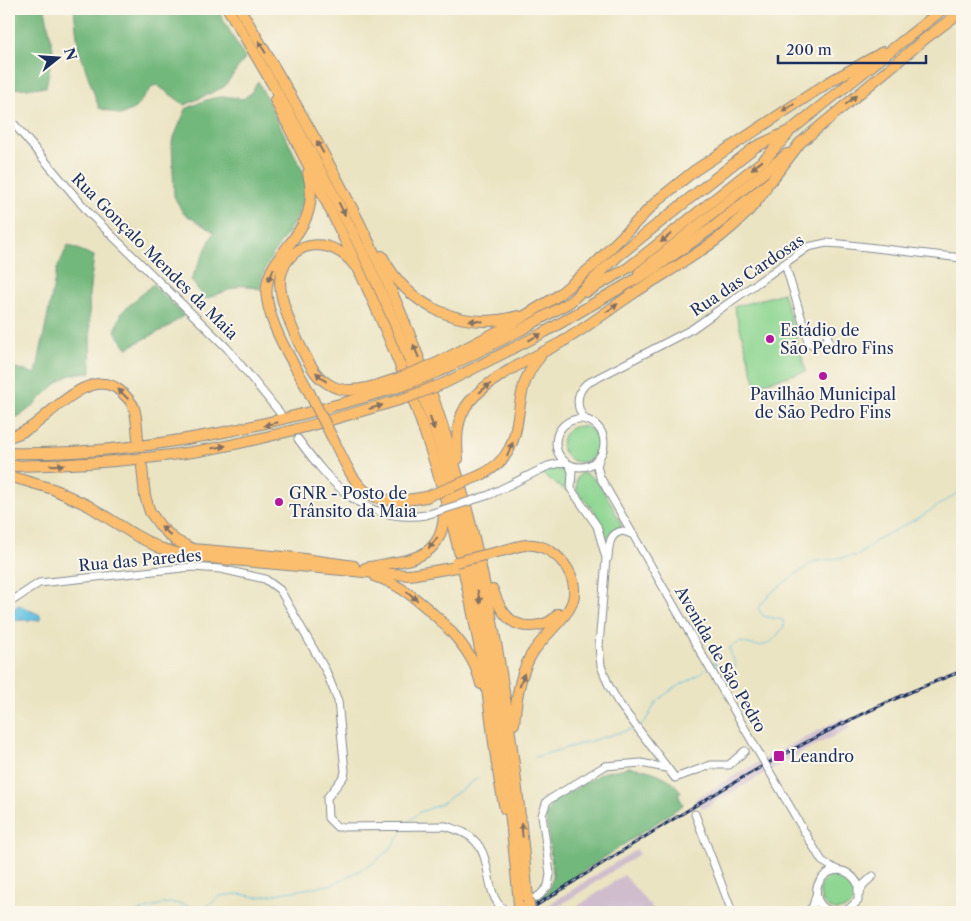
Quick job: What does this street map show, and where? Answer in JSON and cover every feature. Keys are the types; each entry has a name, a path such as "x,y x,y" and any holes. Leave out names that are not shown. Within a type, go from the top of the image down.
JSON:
{"highway":[{"path":"228,9 319,166 360,246 394,323 435,432 461,524 487,638 502,734 520,908"},
{"path":"240,9 318,143 361,225 421,363 460,480 483,569 499,652 513,745 530,912"},
{"path":"9,453 91,451 200,438 298,417 401,382 521,330 628,268 765,159 791,130 943,9"},
{"path":"629,282 652,261 800,143 926,38 962,11"},
{"path":"439,367 556,297 594,265 658,200 694,171 829,82 869,58 892,48"},
{"path":"253,50 262,76 369,287 402,369 440,481 473,615 502,798 515,854"},
{"path":"570,302 618,256 755,147 791,130"},
{"path":"460,480 457,437 460,419 469,402 486,386 544,352 700,251 754,208 771,181 800,143"},
{"path":"301,152 311,188 311,203 307,219 278,259 268,280 267,298 278,331 354,479 371,495 398,502 426,497 479,476 499,465 512,448 525,378 544,352"},
{"path":"9,466 101,463 200,451 306,428 406,398 446,383 545,332 655,268 715,226 771,181"},
{"path":"361,225 373,239 398,282 414,297 433,309 464,320 481,322 508,319 540,308"},
{"path":"369,287 348,258 339,250 324,245 311,245 297,252 286,263 281,277 280,292 308,360 316,373 325,382 338,388 352,390 401,382"},
{"path":"9,437 30,428 71,395 90,386 103,384 115,387 126,395 134,408 138,439"},
{"path":"142,467 145,496 150,512 161,527 176,540 193,549 298,558 365,568 410,570 457,565"},
{"path":"9,476 53,489 89,506 135,536 160,548 187,556 352,572 410,575 501,554 526,550 536,551 544,553 555,561 564,572 568,587 566,603 556,617 540,625 524,625 512,621 501,609 490,580 483,569"},
{"path":"365,568 407,562 422,555 432,545 440,534 444,521 440,481"},
{"path":"501,554 525,545 548,549 568,569 574,588 570,609 530,657 518,691 513,745"},
{"path":"352,572 389,581 399,586 411,594 450,631 474,664 490,714"}],"street":[{"name":"Rua Gonçalo Mendes da Maia","path":"9,118 89,213 228,348 280,413"},
{"name":"Rua das Cardosas","path":"569,422 576,417 579,408 579,394 586,384 692,329 808,247 826,243 962,258"},
{"path":"784,264 807,336"},
{"path":"579,408 586,420 598,428 602,435 603,449 597,466 600,477"},
{"path":"541,469 553,456 562,428 569,422 586,420"},
{"path":"298,439 323,473 365,507 379,514 400,518 426,516 489,495 513,485 554,463 567,463 583,467"},
{"path":"556,443 558,453 567,463 571,478"},
{"path":"600,456 574,471 570,484 574,495 598,526 606,558 606,570"},
{"name":"Avenida de São Pedro","path":"583,467 600,477 634,535 818,855 822,866 821,878"},
{"path":"634,535 623,531 615,533 611,537 600,620 599,646 601,666 608,686 675,778 710,765 729,765 745,751"},
{"name":"Rua das Paredes","path":"9,603 39,583 203,567 231,571 272,582 280,590 326,672 338,701 345,771 344,776 326,798 328,818 336,827 446,826 463,832 475,840 487,861 494,898 502,909 511,912 540,895 548,886 550,874 542,815 547,801 576,786 605,766 641,763 666,768"},
{"path":"695,814 732,912"},
{"name":"Avenida de São Pedro","path":"818,855 826,864 851,875 859,878 873,876 863,885 859,896"},
{"path":"809,912 813,906 821,878 828,873 840,870"},
{"path":"845,912 855,909 859,896 858,884 851,875"},
{"path":"817,893 820,904 829,911"},
{"path":"809,912 818,909 829,911"}],"shaded area":[{"path":"844,717 850,728 798,754 799,756 795,756 703,809 694,800 742,771"},
{"path":"637,849 639,854 550,912 537,912"},
{"path":"624,875 656,912 573,912 578,906"}],"green space":[{"path":"9,9 45,9 53,50 46,87 9,89"},
{"path":"74,9 217,9 245,58 224,87 185,105 157,85 153,86 135,108 121,115 99,108 78,47"},
{"path":"258,81 306,178 305,195 301,210 294,223 270,260 260,289 242,285 205,299 191,280 214,232 183,213 174,196 172,142 186,109 214,98 243,99 251,93"},
{"path":"68,245 94,256 89,295 91,373 79,373 66,377 26,411 18,417 9,420 9,366 36,374 57,269"},
{"path":"153,284 184,315 168,327 127,348 115,331 122,312"},
{"name":"Estádio de São Pedro Fins","path":"783,293 806,371 756,385 734,307"},
{"path":"580,426 587,427 593,431 597,437 597,451 593,457 587,461 580,462 573,461 567,457 563,451 562,444 563,437 567,431 573,427"},
{"path":"559,466 567,471 566,491 542,474"},
{"path":"581,473 587,474 600,486 622,526 612,530 606,540 596,513 577,491 576,480"},
{"path":"629,767 651,771 671,781 681,792 678,794 683,805 536,903 535,900 549,890 553,876 546,816 551,805 562,795 574,790 601,773"},
{"path":"838,874 845,875 851,879 855,885 855,899 851,905 845,909 838,910 831,909 825,905 821,899 820,892 821,885 825,879 831,875"}],"water":[{"path":"19,605 40,615 40,620 9,620 9,612"}],"waterway":[{"path":"711,665 715,662 725,674 736,666 729,648 740,642 761,646 775,638 784,626 783,620 763,616 758,608 772,592 813,562 859,555 878,539 922,516 962,490"},
{"path":"640,725 662,697 706,669"},
{"path":"535,757 632,729"},
{"path":"408,823 418,813 441,804 478,778"},
{"path":"137,912 168,903 202,908 207,907 219,896 239,894 258,897 334,884 372,864 390,849 403,831"}],"railway":[{"path":"526,912 685,812 792,750 847,721 962,671"}],"place":[{"name":"Estádio de São Pedro Fins","path":"770,339"},
{"name":"Pavilhão Municipal de São Pedro Fins","path":"823,376"},
{"name":"GNR - Posto de Trânsito da Maia","path":"279,502"},
{"name":"Leandro","path":"779,756"}]}
